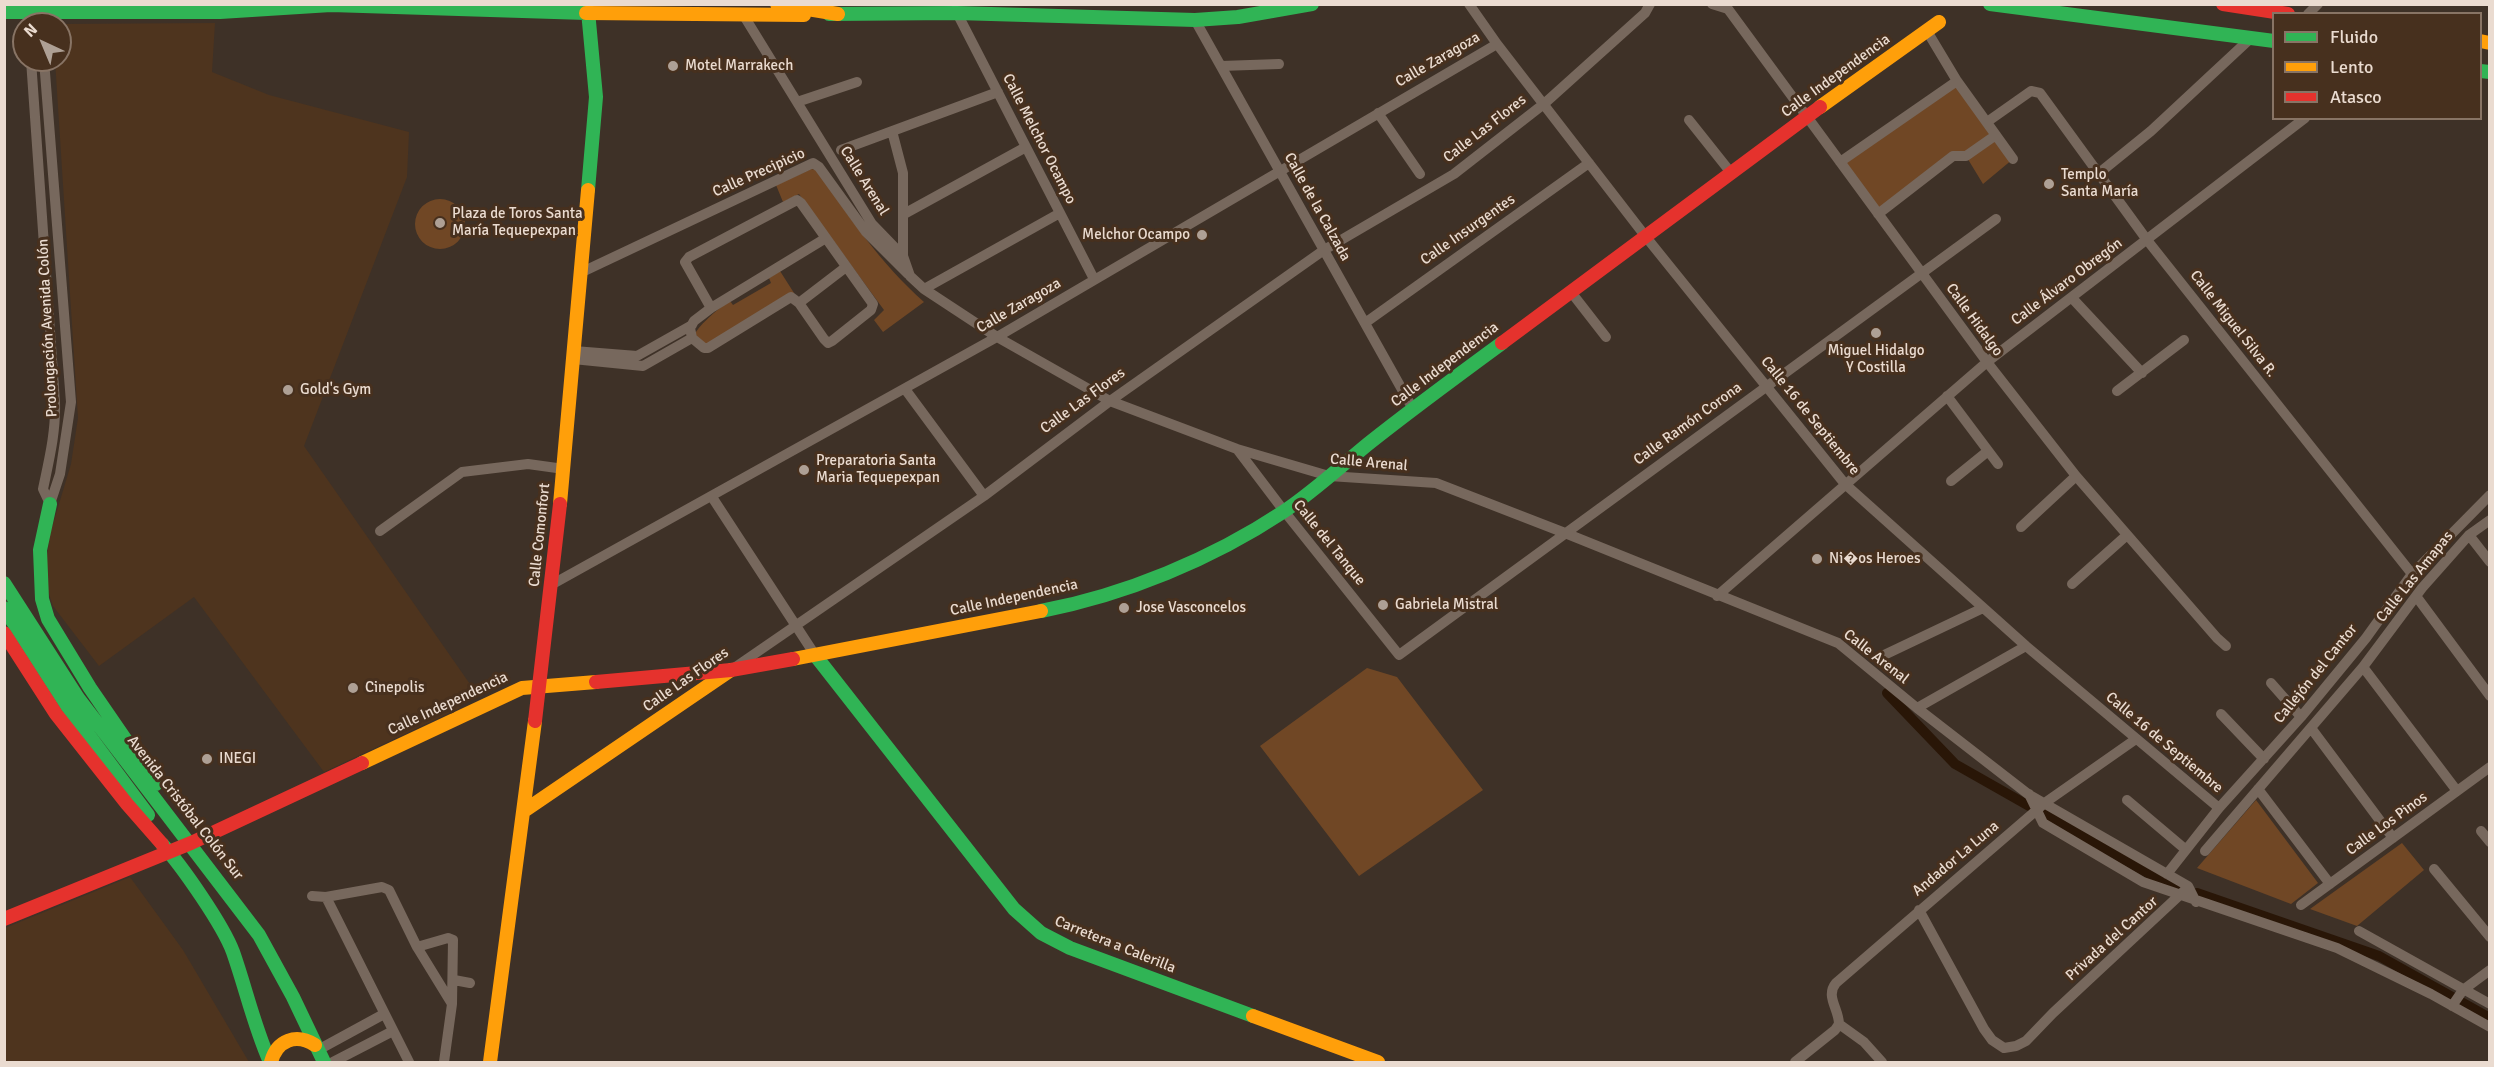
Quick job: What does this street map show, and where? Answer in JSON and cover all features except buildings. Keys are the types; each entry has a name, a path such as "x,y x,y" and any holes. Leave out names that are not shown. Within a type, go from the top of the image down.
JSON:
{"main road":[{"path":"194,4 220,12"},
{"path":"777,4 838,14"},
{"path":"72,17 220,12 332,5 484,11 588,11 744,16 957,13 1195,20 1238,17 1312,4"},
{"path":"1990,4 2272,40"},
{"path":"2223,4 2275,12"},
{"name":"Calle Comonfort","path":"490,1062 524,811 564,468 596,98 588,11"},
{"name":"Calle Independencia","path":"4,919 165,847 191,843 522,688 731,670 816,655 1068,606 1182,568 1234,542 1284,511 1413,409 1939,22"},
{"path":"50,504 40,550 42,599 48,619 90,688 170,806 180,829"},
{"name":"Avenida Cristóbal Colón Sur","path":"4,583 78,698 259,935 293,997 319,1052"},
{"path":"4,608 67,706 154,823 165,847"},
{"path":"4,633 56,714 127,804 165,847 201,897 232,950 256,1030 270,1062"},
{"name":"Carretera a Calerilla","path":"816,655 1014,909 1041,933 1070,948 1378,1062"},
{"name":"Calle Las Flores","path":"524,811 731,670"},
{"path":"270,1062 275,1049 288,1039 305,1039 319,1052"}],"street":[{"name":"Calle 16 de Septiembre","path":"1470,4 1497,44 1545,103 1646,237 1845,484 2026,646 2219,808"},
{"name":"Calle Las Flores","path":"731,670 984,496 1110,401 1324,250 1454,174 1545,103 1645,13 1650,4"},
{"name":"Calle Hidalgo","path":"1712,4 1728,9 1987,362 2076,476 2226,646"},
{"name":"Calle Melchor Ocampo","path":"957,13 1094,279"},
{"name":"Calle Arenal","path":"744,16 872,224 903,256 910,276 924,289 997,337 1110,401 1237,449 1329,476 1436,483 1838,643 2028,794 2046,802 2083,836 2143,882 2196,902 2337,948 2457,999"},
{"name":"Calle de la Calzada","path":"1195,20 1413,409"},
{"path":"1927,31 1957,81 2013,159"},
{"path":"2098,174 2151,131 2252,37"},
{"name":"Calle Zaragoza","path":"551,585 997,337 1497,44"},
{"path":"1221,66 1279,64"},
{"name":"Prolongación Avenida Colón","path":"32,72 55,402 53,440 43,489 50,504"},
{"name":"Prolongación Avenida Colón","path":"45,72 71,402 60,474 50,504"},
{"path":"1840,162 1957,81"},
{"path":"797,102 858,82"},
{"name":"Calle Miguel Silva R.","path":"1987,122 2031,90 2040,93 2147,240 2412,574"},
{"path":"842,150 998,92"},
{"path":"1378,113 1420,174"},
{"path":"1689,120 1732,174"},
{"name":"Calle Álvaro Obregón","path":"1717,596 1987,362 2302,120"},
{"path":"892,131 903,173 903,256"},
{"path":"1878,214 1953,156 1966,156 1996,135"},
{"path":"904,214 1026,147"},
{"name":"Calle Precipicio","path":"580,273 813,163 819,166 866,232 910,276"},
{"name":"Calle Insurgentes","path":"1365,323 1589,163"},
{"path":"692,325 692,338 701,346 708,348 790,298 799,303 828,343 874,306 801,203 795,200 685,260 711,308"},
{"path":"924,289 1060,213"},
{"name":"Calle Ramón Corona","path":"1399,655 1996,219"},
{"path":"573,355 637,356 692,325 711,308 826,238"},
{"path":"799,303 846,267"},
{"path":"1571,292 1606,337"},
{"path":"2072,298 2142,373"},
{"path":"573,355 643,366 692,338"},
{"path":"2117,391 2184,340"},
{"path":"905,389 984,496"},
{"path":"1947,396 1998,464"},
{"name":"Calle del Tanque","path":"1237,449 1399,655"},
{"path":"1951,482 1988,451"},
{"path":"380,531 462,472 528,464 564,468"},
{"path":"2021,526 2076,476"},
{"name":"Callejón del Cantor","path":"2167,874 2219,808 2301,717 2367,638 2412,574 2490,495"},
{"path":"712,497 794,625 816,655"},
{"name":"Calle Las Amapas","path":"2205,851 2362,667 2416,596 2469,535 2490,520"},
{"path":"2072,584 2127,535"},
{"path":"2469,535 2490,562"},
{"path":"2416,596 2490,696"},
{"path":"1882,656 1983,608"},
{"path":"1917,708 2026,646"},
{"path":"4,649 21,659"},
{"path":"2362,667 2457,791"},
{"path":"2271,683 2301,717"},
{"path":"2222,714 2264,759"},
{"path":"2311,728 2393,838"},
{"name":"Andador La Luna","path":"1839,1024 1831,989 1919,910 2046,802 2136,739"},
{"name":"Calle Los Pinos","path":"2301,905 2490,767"},
{"path":"2258,789 2330,884"},
{"name":"Calle Arenal","path":"2028,794 2043,823 2083,836 2167,874 2188,886"},
{"path":"2127,800 2185,849"},
{"path":"2481,831 2490,842"},
{"path":"2434,869 2490,938"},
{"path":"2188,886 2196,902"},
{"name":"Privada del Cantor","path":"1919,910 1984,1029 1997,1045 2010,1048 2026,1041 2053,1013 2181,896 2188,886"},
{"path":"312,896 326,897 387,888 417,948 452,1004"},
{"path":"326,897 409,1062"},
{"path":"2358,932 2457,999 2490,1028"},
{"path":"417,948 448,938 453,940 454,980 444,1062"},
{"path":"2457,999 2490,970"},
{"path":"454,980 470,983"},
{"path":"2457,999 2490,1004"},
{"path":"319,1052 384,1014"},
{"path":"1795,1062 1835,1030 1839,1024 1864,1041 1882,1062"},
{"path":"333,1062 393,1031"}],"shaded area":[{"path":"215,23 212,72 269,95 409,132 407,177 304,446 472,687 456,699 460,708 324,772 194,597 99,666 53,606 44,579 50,534 71,464 78,418 56,72 72,72 72,24"},
{"path":"1957,81 2013,159 1983,184 1966,156 1953,156 1878,214 1840,162"},
{"path":"811,169 817,170 880,256 924,302 883,332 874,320 884,310 799,194 783,202 776,185"},
{"name":"Plaza de Toros Santa María Tequepexpan","path":"445,199 458,206 464,214 464,234 458,242 450,248 435,249 422,242 416,234 415,219 422,206 430,200"},
{"path":"780,271 794,293 708,345 702,344 695,334 711,316 730,301 733,305 771,283 769,278"},
{"path":"1367,668 1397,677 1483,790 1359,876 1260,746"},
{"path":"2256,800 2318,883 2291,904 2197,868"},
{"path":"2402,843 2424,870 2357,926 2310,909"},
{"path":"130,877 183,950 249,1062 5,1062 5,928"}],"waterway":[{"path":"1887,693 1955,764 2029,806"},
{"path":"2044,814 2158,879 2184,888"},
{"path":"2197,893 2379,956 2490,1018"}],"traffic: fast":[{"path":"194,4 220,12"},
{"path":"1238,17 1312,4"},
{"path":"1990,4 2272,41"},
{"path":"4,12 220,12 331,5 586,13"},
{"path":"588,11 596,97 588,190"},
{"path":"829,14 957,13 1195,20 1238,17"},
{"path":"2482,71 2490,72"},
{"path":"1041,611 1136,585 1197,560 1256,529 1305,496 1385,431 1502,343"},
{"path":"50,504 40,550 42,599 48,619 90,688 156,784"},
{"path":"4,583 78,698 259,935 293,997 324,1062"},
{"path":"4,608 67,706 148,815"},
{"path":"815,655 1014,909 1041,933 1070,948 1253,1016"},
{"path":"162,844 201,896 228,941 270,1062"}],"traffic: slow":[{"path":"777,4 838,14"},
{"path":"586,13 804,15"},
{"path":"1820,107 1939,22"},
{"path":"2482,41 2490,43"},
{"path":"560,504 588,190"},
{"path":"793,659 1041,611"},
{"path":"524,811 731,670"},
{"path":"362,763 522,688 596,682"},
{"path":"490,1062 535,721"},
{"path":"1253,1016 1378,1062"},
{"path":"271,1062 278,1048 288,1041 294,1039 308,1041 315,1045"}],"traffic: jam":[{"path":"2223,4 2275,12"},
{"path":"1502,343 1820,107"},
{"path":"535,721 560,504"},
{"path":"4,633 56,714 127,804 162,844"},
{"path":"596,682 731,670 793,659"},
{"path":"4,919 191,843 362,763"}],"place":[{"name":"Motel Marrakech","path":"673,66"},
{"name":"Templo Santa María","path":"2049,184"},
{"name":"Plaza de Toros Santa María Tequepexpan","path":"440,223"},
{"name":"Melchor Ocampo","path":"1202,235"},
{"name":"Miguel Hidalgo Y Costilla","path":"1876,333"},
{"name":"Gold's Gym","path":"288,390"},
{"name":"Preparatoria Santa Maria Tequepexpan","path":"804,470"},
{"name":"Ni�os Heroes","path":"1817,559"},
{"name":"Gabriela Mistral","path":"1383,605"},
{"name":"Jose Vasconcelos","path":"1124,608"},
{"name":"Cinepolis","path":"353,688"},
{"name":"INEGI","path":"207,759"}]}
